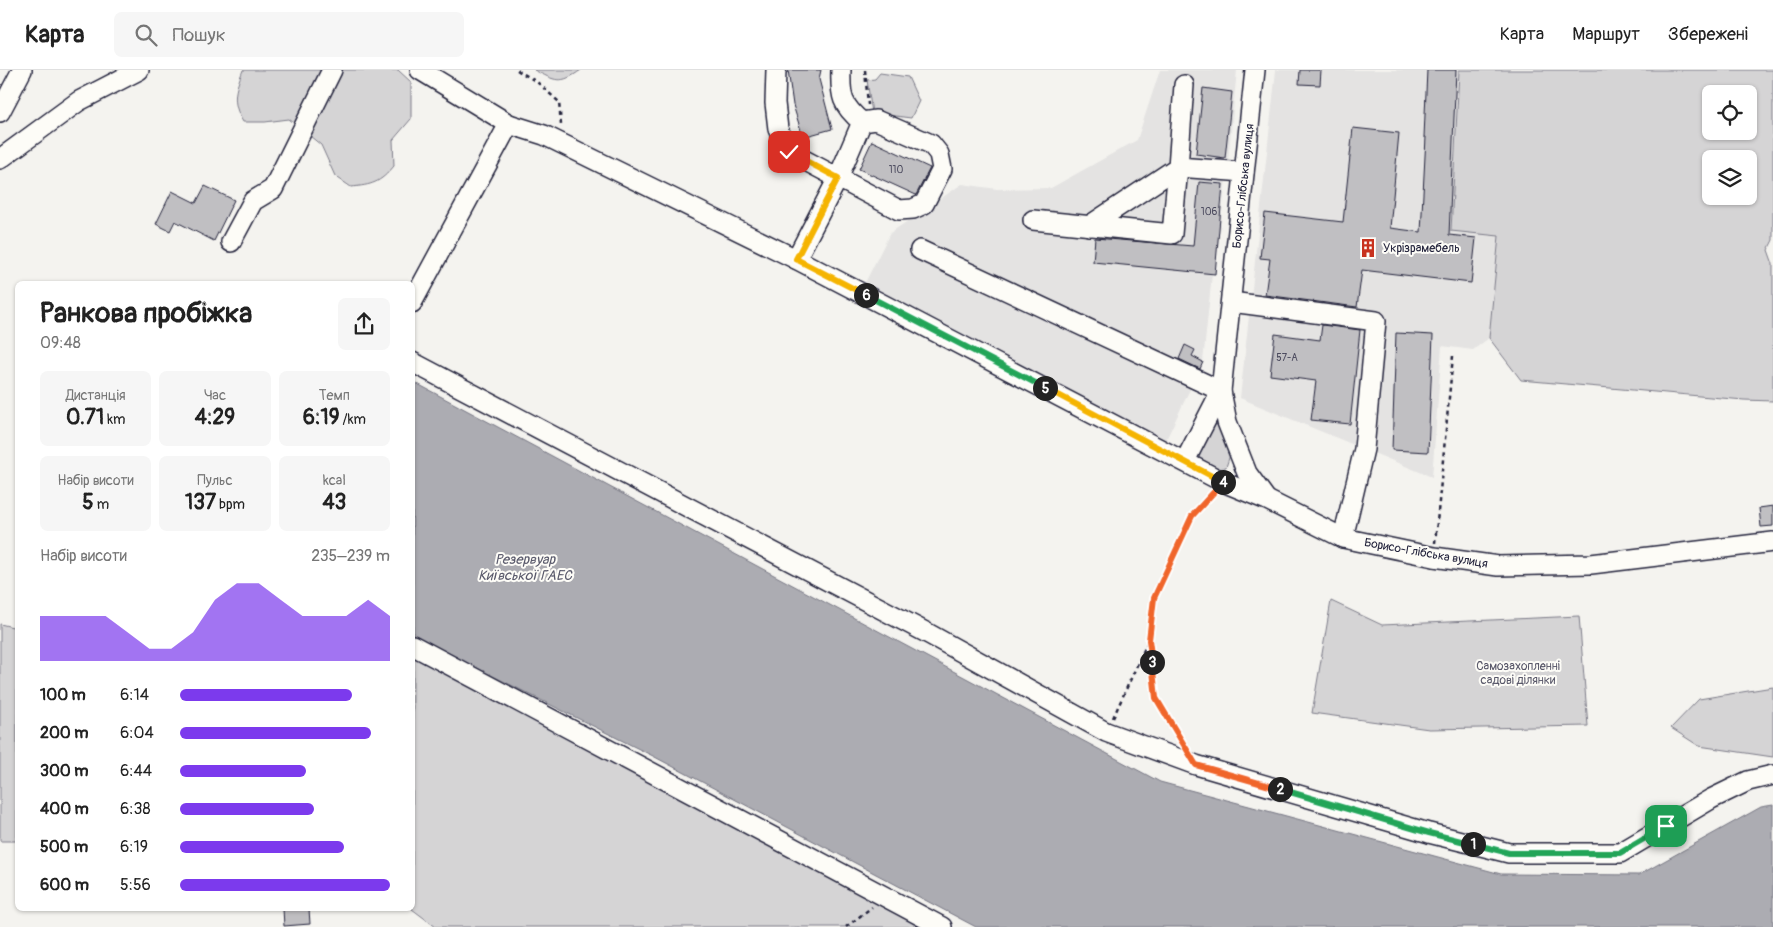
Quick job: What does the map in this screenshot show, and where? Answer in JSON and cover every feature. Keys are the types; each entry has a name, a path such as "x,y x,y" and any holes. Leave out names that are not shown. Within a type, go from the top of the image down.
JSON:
{"street":[{"path":"0,112 22,70"},
{"path":"0,158 79,101 139,70"},
{"path":"231,242 253,201 273,189 332,70"},
{"path":"420,70 509,124 544,135 796,259 1223,482 1267,500"},
{"path":"776,70 775,103 778,129 789,152 899,210 913,209 924,204 942,169 939,154 931,144 868,121 848,111 840,88 842,70"},
{"name":"Борисо-Глібська вулиця","path":"1255,70 1221,391 1227,422 1247,473 1267,500 1343,538 1434,556 1498,566 1591,564 1773,542"},
{"path":"1033,220 1172,234 1184,85"},
{"path":"796,259 868,121"},
{"path":"415,297 509,124"},
{"path":"1089,226 1178,168 1244,172"},
{"path":"920,250 1221,391"},
{"path":"1231,302 1376,321 1364,449 1343,538"},
{"path":"415,364 929,634 1106,732 1196,765 1429,833 1509,853 1620,853 1711,799 1748,781 1773,776"},
{"name":"Борисо-Глібська вулиця","path":"1185,461 1221,391"},
{"path":"415,647 942,927"}],"path":[{"path":"518,70 537,82 559,102 563,144"},
{"path":"865,70 868,121"},
{"path":"1434,556 1453,356"},
{"path":"1196,765 1156,698 1149,640 1154,598 1192,516 1223,482"},
{"path":"1106,732 1149,640"},
{"path":"846,927 885,896"}],"shaded area":[{"path":"1160,70 1237,70 1227,171 1215,274 1212,274 1203,362 1164,444 865,283 890,233 962,184 997,189 1051,188 1137,140"},
{"path":"1276,70 1459,70 1451,230 1499,236 1489,338 1473,350 1442,346 1432,477 1240,398"}],"green space":[{"path":"243,70 398,70 411,82 411,119 393,140 394,166 380,180 351,187 335,176 321,145 289,119 243,122 237,108 236,96"},
{"path":"534,70 581,70 568,78 558,80"},
{"path":"1459,70 1773,70 1773,240 1768,250 1773,264 1773,401 1521,380 1489,338 1499,236 1451,231"},
{"path":"880,73 908,77 919,101 911,118 872,113 867,80 875,79"},
{"path":"1217,418 1230,455 1226,467 1217,469 1202,462 1195,456"},
{"name":"Самозахопленні садові ділянки","path":"1331,601 1382,625 1579,616 1588,726 1429,729 1312,713"},
{"path":"0,624 15,628 15,841 0,841"},
{"path":"415,646 942,927 436,927 415,911"},
{"path":"1773,687 1773,757 1699,746 1671,728 1699,699"}],"water":[{"name":"Резервуар Київської ГАЕС","path":"415,383 1160,782 1501,874 1639,875 1761,807 1773,805 1773,927 976,927 653,756 415,637"}],"building":[{"path":"788,70 821,70 819,79 832,129 803,137 793,105"},
{"path":"1300,70 1321,70 1320,85 1299,84"},
{"path":"1427,70 1456,70 1449,235 1476,238 1471,283 1362,270 1357,307 1265,295 1270,259 1260,258 1265,213 1343,222 1353,128 1399,133 1390,228 1421,232"},
{"path":"1203,88 1232,92 1225,158 1196,154"},
{"path":"872,141 930,168 916,195 859,169"},
{"path":"1199,182 1223,184 1215,274 1093,262 1095,238 1193,246"},
{"path":"205,186 234,200 214,241 175,221 170,231 156,224 172,191 196,203"},
{"path":"1322,325 1360,330 1350,424 1311,420 1316,381 1270,375 1275,334 1320,340"},
{"path":"1396,333 1433,335 1428,452 1392,450"},
{"path":"1185,345 1195,350 1192,356 1203,362 1200,369 1179,359"},
{"path":"1773,506 1773,526 1761,527 1759,508"},
{"path":"283,911 309,911 310,924 284,926"}],"place":[{"name":"Укрізрамебель","path":"1368,248"}],"route":[{"path":"789,152 838,178 796,259 1223,482 1192,516 1154,598 1149,640 1156,698 1196,765 1429,833 1509,853 1620,853 1666,826"}]}
